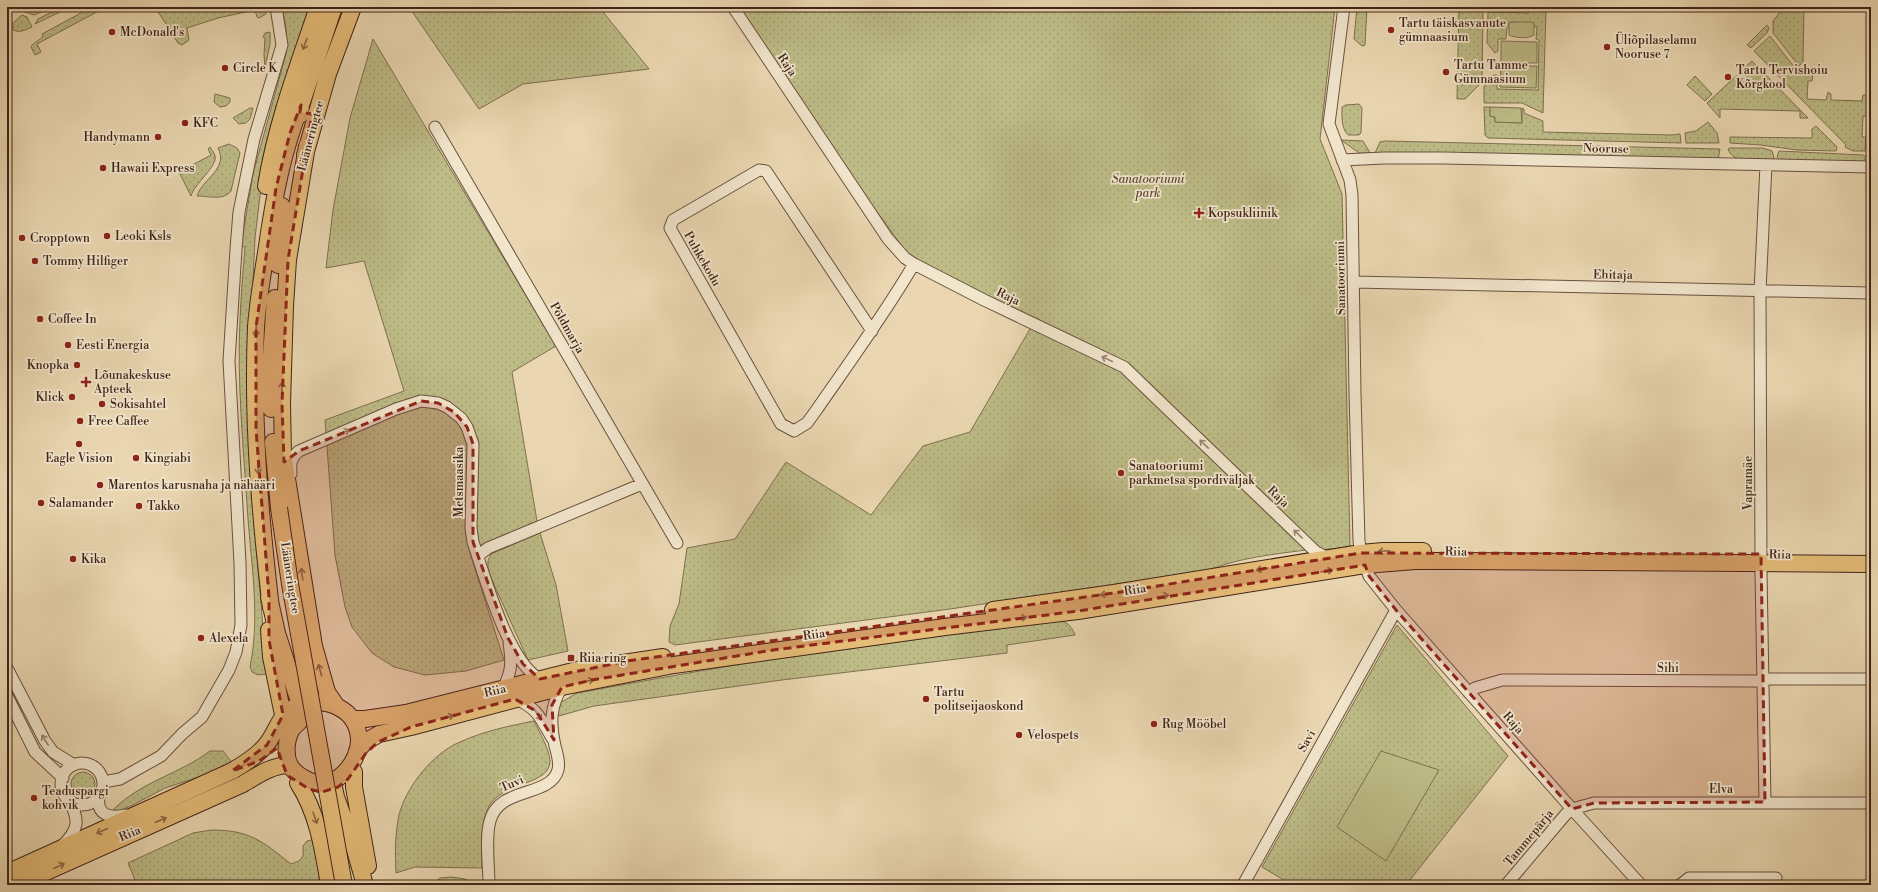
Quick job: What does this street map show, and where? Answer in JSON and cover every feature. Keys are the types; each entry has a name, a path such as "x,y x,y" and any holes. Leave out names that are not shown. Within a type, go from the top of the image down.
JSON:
{"highway":[{"path":"307,146 288,260 285,306 282,404 286,509 314,646 327,692 336,705 346,712 359,738 357,751 341,780 316,791 289,772 287,756 288,738 292,729 300,720 293,712 277,657 261,521 255,396 260,231 271,158 294,74 318,7"},
{"name":"Lääneringtee","path":"334,7 301,105 282,207 273,321 271,406 274,465 286,509 290,584 344,885"},
{"name":"Lääneringtee","path":"278,268 307,146 328,74 353,7"},
{"path":"259,292 279,175 290,133 301,105"},
{"name":"Riia","path":"352,724 359,720 408,720 508,695 562,687 667,666 758,652 1078,611 1363,559 1394,551 1761,558 1871,564"},
{"name":"Riia","path":"1761,558 1871,555"},
{"name":"Riia","path":"508,695 540,679 627,661 1114,593 1328,558 1363,559"},
{"path":"329,885 319,830 308,798 289,772 278,753 279,741 283,730 293,712 318,702 336,705"},
{"path":"293,712 326,711 352,724"},
{"name":"Riia","path":"232,771 255,756 267,745 293,712"},
{"name":"Riia","path":"357,751 365,742 374,736 394,730 408,720"},
{"name":"Riia","path":"341,780 371,747 408,720"},
{"path":"352,724 349,749 344,760 333,774 354,787 368,861 367,885"},
{"name":"Riia","path":"7,873 232,771 259,761 268,754 279,741"},
{"name":"Riia","path":"17,885 125,835 243,784 278,773 289,772"},
{"path":"341,780 367,885"}],"street":[{"path":"103,782 120,779 161,756 182,734 202,717 229,670 236,652 241,624 240,563 229,361 236,242 239,212 254,139 282,45 276,7"},
{"name":"Raja","path":"733,7 888,239 905,258 984,300 1124,367 1316,552 1328,558"},
{"name":"Sanatooriumi","path":"1344,7 1329,124 1350,180 1352,195 1355,394 1363,559"},
{"name":"Põldmarja","path":"435,127 677,543"},
{"name":"Nooruse","path":"1342,160 1443,158 1871,167"},
{"name":"Vapramäe","path":"1765,802 1761,558 1760,291 1766,165"},
{"name":"Puhkekodu","path":"872,331 766,171 760,170 673,220 670,228 781,424 794,431 807,423 872,331 914,264"},
{"name":"Ehitaja","path":"1354,282 1871,293"},
{"name":"Metsmaasika","path":"286,509 291,461 294,455 299,451 421,401 438,403 447,407 461,418 470,435 474,454 471,528 473,542 508,638 530,673 540,679"},
{"path":"478,556 488,548 642,484"},
{"name":"Raja","path":"1363,559 1369,576 1396,610 1641,885"},
{"name":"Savi","path":"1242,885 1396,610"},
{"name":"Metsmaasika","path":"508,638 511,668 508,695"},
{"path":"7,668 45,741 54,752 74,765"},
{"name":"Sihi","path":"1469,693 1475,688 1502,680 1754,681 1871,679"},
{"name":"Tuvi","path":"489,885 490,820 498,806 508,798 545,785 558,770 558,758 551,713 552,705 562,687"},
{"name":"Tuvi","path":"508,695 526,703 536,710 554,740"},
{"path":"7,696 35,752 62,778"},
{"path":"99,797 87,804 74,803 69,799 62,790 62,778 69,768 74,765 87,764 98,770 103,782 98,804 100,810 113,817 150,808"},
{"path":"53,853 63,844 76,828 77,817 69,799"},
{"name":"Elva","path":"1572,809 1594,803 1871,803"},
{"name":"Tammepärja","path":"1506,885 1572,809"},
{"path":"1680,885 1689,878 1734,876 1776,878"}],"highlighted area":[{"path":"301,105 300,112 312,114 288,260 282,404 284,462 299,451 421,401 438,403 454,412 467,427 473,444 473,542 508,638 523,664 540,679 627,661 1114,593 1361,553 1761,554 1765,802 1594,803 1572,809 1396,610 1369,576 1365,565 1078,611 773,650 592,680 562,687 552,705 554,740 536,711 515,699 411,727 378,742 366,753 348,779 338,787 322,792 309,789 287,775 277,748 259,761 232,771 267,745 283,715 269,640 269,597 256,429 256,327 276,188 290,133"}],"green space":[{"path":"27,7 53,7 34,15 22,11"},
{"path":"62,7 70,7 35,24 38,19"},
{"path":"92,7 106,7 37,44 41,52 35,55 31,47 42,38 42,34"},
{"path":"155,7 265,7 266,14 259,18 257,17 255,10 218,18 187,28 189,40 182,45 178,43"},
{"path":"282,7 313,7 262,179 255,238 251,324 251,486 267,674 258,675 252,672 250,667 255,626 255,606 248,524 240,389 239,343 245,247 241,246 253,174 286,54 286,28"},
{"path":"409,7 599,7 649,69 523,84 479,109"},
{"name":"Sanatooriumi park","path":"738,7 1335,7 1320,139 1342,194 1350,546 1269,555 1232,562 1209,570 950,609 675,645 669,642 670,626 679,604 687,548 735,539 786,462 871,515 923,446 970,432 1034,322 910,257 837,157"},
{"path":"1357,7 1367,7 1365,45 1362,46 1354,39"},
{"path":"1459,7 1469,7 1469,11 1483,11 1482,82 1465,99 1457,99"},
{"path":"1784,7 1804,7 1803,62 1799,66 1773,33 1773,21"},
{"path":"1529,9 1546,9 1543,113 1522,103 1484,103 1484,86 1494,75 1497,75 1497,89 1538,90 1539,40 1536,39 1537,27 1534,27 1534,24 1509,23 1509,27 1507,27 1506,39 1498,39 1498,51 1495,53 1487,43 1488,12 1529,13"},
{"path":"22,15 27,17 32,27 20,31 12,29 14,27 12,24"},
{"path":"1531,22 1534,24 1534,35 1522,38 1509,35 1509,23"},
{"path":"1767,25 1769,28 1767,33 1751,48 1747,45"},
{"path":"270,32 270,44 265,68 265,38 263,37 265,33"},
{"path":"1770,36 1798,72 1813,74 1812,81 1808,81 1807,99 1826,100 1828,92 1831,94 1831,100 1862,101 1863,95 1867,95 1867,116 1863,116 1862,137 1866,137 1865,151 1853,151 1845,147 1846,145 1754,51"},
{"path":"373,39 556,346 512,372 537,521 469,550 504,660 466,671 425,675 394,667 372,653 352,627 345,607 335,555 325,420 404,391 364,261 326,268 333,210 350,118"},
{"path":"1501,41 1537,42 1537,63 1501,63"},
{"path":"1752,61 1808,118 1800,118 1800,111 1720,109 1720,118 1707,103"},
{"path":"1501,66 1537,66 1536,88 1500,87"},
{"path":"1695,76 1712,94 1705,101 1687,85"},
{"path":"215,94 230,98 230,102 226,106 220,107 214,102"},
{"path":"1359,104 1362,108 1361,133 1359,135 1348,135 1343,125 1342,107 1346,105"},
{"path":"1484,107 1490,107 1490,116 1495,117 1495,122 1522,123 1522,108 1524,109 1524,113 1543,121 1543,132 1680,134 1681,143 1488,138 1485,135"},
{"path":"1490,107 1521,108 1522,123 1495,122 1495,117 1490,116"},
{"path":"250,108 253,108 250,119 246,123 239,124 233,118"},
{"path":"1708,122 1717,133 1719,143 1686,143 1685,133 1696,131"},
{"path":"1816,126 1837,147 1836,151 1797,150 1761,145 1730,143 1730,137 1812,138 1812,129"},
{"path":"1341,140 1363,141 1370,153 1359,153"},
{"path":"1380,142 1720,149 1718,160 1375,153"},
{"path":"229,144 237,148 240,153 231,191 220,197 197,196 204,184 218,168 220,155 218,148"},
{"path":"210,147 215,155 215,160 210,170 196,186 191,196 179,172 211,155 208,149"},
{"path":"1763,148 1772,151 1774,157 1773,160 1741,159 1731,154 1728,149"},
{"path":"1779,151 1863,155 1866,157 1863,162 1779,160 1777,157"},
{"path":"540,533 556,585 568,651 528,660 488,571 488,561 491,554"},
{"path":"1057,620 1068,624 1075,635 1007,645 1007,653 782,680 594,706 559,716 557,708 560,703 577,693 660,678 815,651"},
{"path":"1397,625 1508,756 1406,885 1292,885 1262,867"},
{"path":"534,721 550,757 548,769 534,780 503,793 494,799 488,808 485,815 483,829 482,868 415,867 396,873 395,859 399,815 408,793 422,772 440,754 460,742 497,729"},
{"path":"210,751 223,751 232,763 205,775 165,788 131,806 118,811 112,811 135,792 198,759"},
{"path":"1381,751 1439,770 1386,861 1337,827"},
{"path":"83,772 88,773 94,779 94,789 88,795 83,796 78,795 72,789 71,784 72,779 78,773"},
{"path":"211,830 236,832 255,838 291,864 299,861 303,856 303,846 307,841 315,839 324,885 137,885 128,863 193,833"},
{"path":"452,877 465,879 475,885 431,885 440,878"}],"place":[{"name":"Tartu täiskasvanute gümnaasium","path":"1391,30"},
{"name":"McDonald's","path":"112,32"},
{"name":"Üliõpilaselamu Nooruse 7","path":"1607,47"},
{"name":"Circle K","path":"225,68"},
{"name":"Tartu Tamme Gümnaasium","path":"1446,72"},
{"name":"Tartu Tervishoiu Kõrgkool","path":"1728,77"},
{"name":"KFC","path":"185,123"},
{"name":"Handymann","path":"158,137"},
{"name":"Hawaii Express","path":"103,168"},
{"name":"Kopsukliinik","path":"1199,213"},
{"name":"Leoki Ksls","path":"107,236"},
{"name":"Cropptown","path":"22,238"},
{"name":"Tommy Hilfiger","path":"35,261"},
{"name":"Coffee In","path":"40,319"},
{"name":"Eesti Energia","path":"68,345"},
{"name":"Knopka","path":"77,365"},
{"name":"Lõunakeskuse Apteek","path":"86,382"},
{"name":"Klick","path":"72,397"},
{"name":"Sokisahtel","path":"102,404"},
{"name":"Free Caffee","path":"80,421"},
{"name":"Eagle Vision","path":"79,444"},
{"name":"Kingiabi","path":"136,458"},
{"name":"Sanatooriumi parkmetsa spordiväljak","path":"1121,473"},
{"name":"Marentos karusnaha ja nähääri","path":"100,485"},
{"name":"Salamander","path":"41,503"},
{"name":"Takko","path":"139,506"},
{"name":"Kika","path":"73,559"},
{"name":"Alexela","path":"201,638"},
{"name":"Riia ring","path":"571,658"},
{"name":"Tartu politseijaoskond","path":"926,699"},
{"name":"Rug Mööbel","path":"1154,724"},
{"name":"Velospets","path":"1019,735"},
{"name":"Teaduspargi kohvik","path":"34,798"}]}
